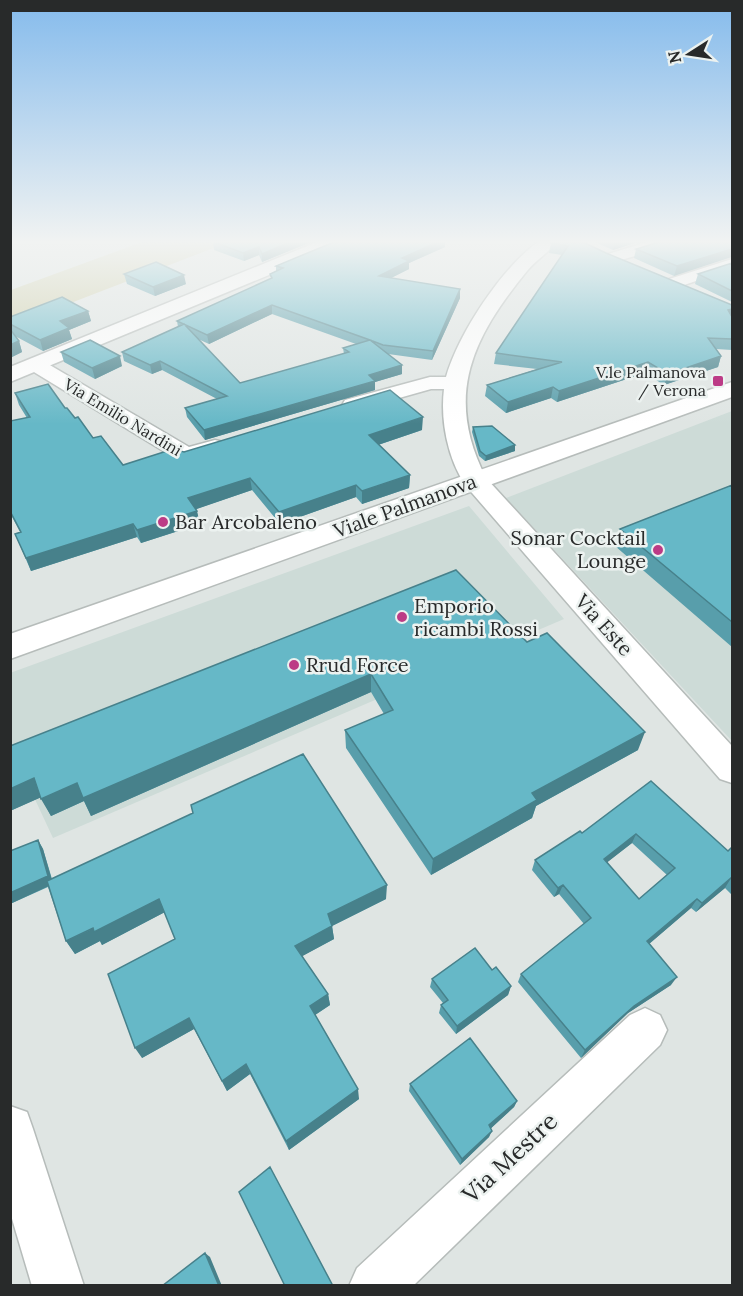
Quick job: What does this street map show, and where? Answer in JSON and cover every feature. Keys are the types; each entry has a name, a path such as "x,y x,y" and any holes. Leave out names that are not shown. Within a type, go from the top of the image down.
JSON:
{"main road":[{"path":"10,375 187,302"},
{"name":"Viale Palmanova","path":"10,647 732,389"}],"street":[{"path":"475,481 464,455 458,431 455,383 461,364 495,302"},
{"name":"Via Emilio Nardini","path":"36,365 186,455 232,441"},
{"path":"334,410 417,386 455,383"},
{"name":"Via Este","path":"475,481 732,769"},
{"name":"Via Mestre","path":"375,1286 645,1030"},
{"path":"10,1129 58,1286"}],"shaded area":[{"path":"732,411 732,741 506,498"},
{"path":"469,506 564,619 53,838 11,748 10,673"}],"green space":[{"path":"11,302 72,302 11,326"}],"building":[{"path":"48,302 72,302 88,311 60,321 69,328 40,340 10,324 10,317"},
{"path":"218,302 454,302 433,351 383,345 272,305 207,335 177,321"},
{"path":"530,302 726,302 732,305 732,309 728,310 732,317 732,339 708,338 721,356 668,374 648,362 559,391 553,387 508,402 487,385 562,362 496,353"},
{"path":"184,324 240,383 349,352 343,348 370,340 402,365 369,375 375,381 204,430 185,408 227,396 160,361 150,365 122,352"},
{"path":"10,329 19,341 10,345"},
{"path":"90,340 120,356 92,368 61,352"},
{"path":"48,384 65,408 75,418 78,417 93,438 101,436 123,465 173,449 184,452 390,390 423,417 369,435 410,475 362,491 356,485 279,512 250,478 188,498 197,511 137,530 133,524 26,558 15,534 21,532 10,511 10,421 30,417 15,393"},
{"path":"492,426 515,445 486,456 480,451 473,427"},
{"path":"732,485 732,622 620,529"},
{"path":"456,570 527,642 547,633 645,732 532,793 537,800 433,859 345,730 393,710 371,674 83,798 77,783 41,799 34,778 10,789 10,746"},
{"path":"303,754 387,885 328,914 332,926 295,946 328,994 310,1006 358,1089 286,1141 246,1064 222,1081 189,1018 135,1048 108,974 175,939 159,899 94,932 93,928 66,941 47,881 193,813 191,805"},
{"path":"651,781 728,851 732,847 732,880 731,878 702,903 697,899 647,941 677,977 634,1006 585,1050 521,974 591,918 563,885 558,888 535,860 580,831 582,833","holes":["636,834 675,868 639,899 604,859"]},
{"path":"38,840 48,876 10,893 10,851"},
{"path":"475,948 492,970 496,967 511,986 457,1026 441,1005 448,1000 432,979"},
{"path":"470,1038 517,1101 489,1125 492,1131 462,1159 410,1084"},
{"path":"270,1167 333,1286 285,1286 239,1192"},
{"path":"205,1253 219,1286 162,1286"}],"place":[{"name":"V.le Palmanova / Verona","path":"718,381"},
{"name":"Bar Arcobaleno","path":"163,522"},
{"name":"Sonar Cocktail Lounge","path":"658,550"},
{"name":"Emporio ricambi Rossi","path":"402,617"},
{"name":"Rrud Force","path":"294,665"}]}
